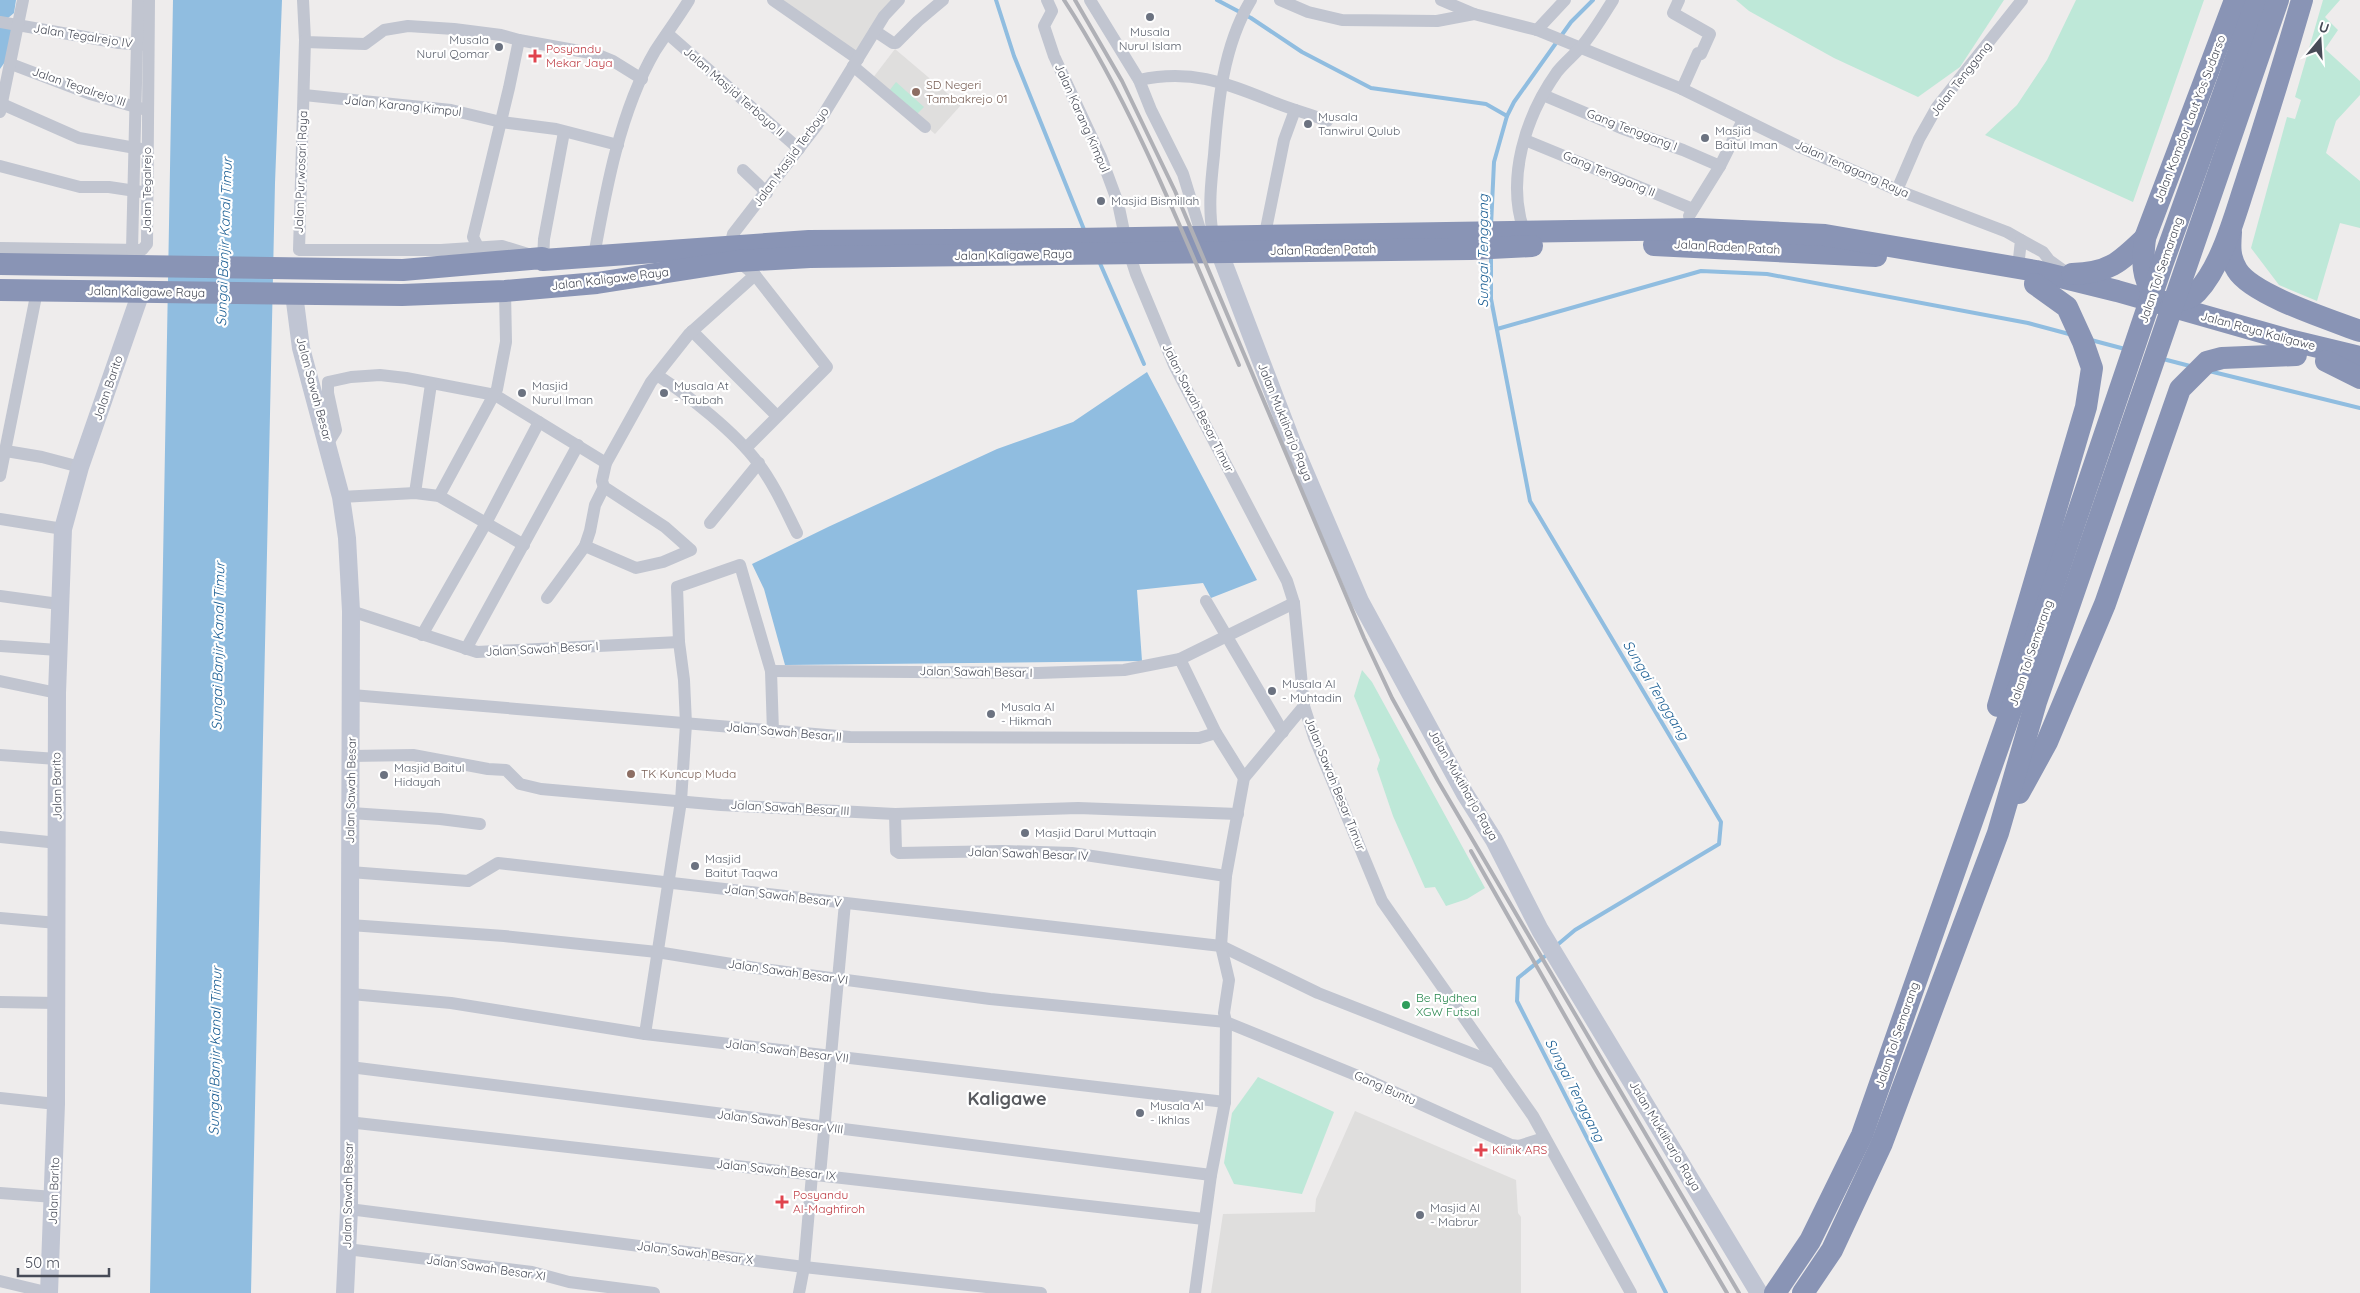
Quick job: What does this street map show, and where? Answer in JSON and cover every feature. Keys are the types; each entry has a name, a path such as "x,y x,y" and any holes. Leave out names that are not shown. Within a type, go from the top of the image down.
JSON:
{"highway":[{"name":"Jalan Komdor Laut Yos Sudarso","path":"2145,238 2235,0"},
{"name":"Jalan Tol Semarang","path":"1803,1293 1832,1250 1882,1143 1998,833 2026,701 2162,265 2257,0"},
{"name":"Jalan Tol Semarang","path":"1775,1293 1810,1241 1862,1135 1970,826 2026,701 2278,0"},
{"path":"2102,302 2157,303 2184,300 2196,292 2212,270 2232,224 2302,0"},
{"path":"2232,224 2230,254 2237,270 2244,278 2269,294 2360,331"},
{"name":"Jalan Raden Patah","path":"1204,235 1400,241 1470,240 1685,227 1876,256 2030,274 2157,303"},
{"name":"Jalan Raden Patah","path":"1204,235 1265,234 1400,241"},
{"name":"Jalan Kaligawe Raya","path":"0,264 403,270 594,256 741,261 1105,246 1204,235"},
{"name":"Jalan Kaligawe Raya","path":"1105,246 1204,235"},
{"path":"2030,274 2101,272 2123,259 2145,238"},
{"path":"2145,238 2143,261 2145,280 2157,303 2224,348 2296,355 2360,369"},
{"name":"Jalan Kaligawe Raya","path":"0,290 286,294 402,294 505,291 597,283 741,261"},
{"path":"1970,826 1997,710 2086,407 2092,368 2067,307 2030,274"},
{"name":"Jalan Raden Patah","path":"2030,274 2224,348"},
{"name":"Jalan Raya Kaligawe","path":"2157,303 2289,340 2360,356"},
{"path":"1998,833 2047,742 2105,604 2180,389 2224,348"},
{"path":"2326,361 2360,378"}],"street":[{"path":"23,0 9,23 11,64 1,108 79,138 147,149"},
{"path":"138,0 143,45"},
{"path":"143,45 149,0"},
{"name":"Jalan Purwosari Raya","path":"303,0 305,40 299,250 441,250 502,246 543,259"},
{"path":"594,256 603,204 618,145 642,79 656,51 688,0"},
{"path":"773,0 855,63 925,127"},
{"name":"Jalan Masjid Terboyo","path":"741,261 733,234 767,193 818,125 884,16 899,0"},
{"path":"875,31 896,43 943,0"},
{"name":"Jalan Karang Kimpul","path":"1048,0 1052,11 1044,26 1054,56 1101,157 1118,203 1105,246"},
{"path":"1090,0 1139,80 1151,110 1183,174 1204,235"},
{"path":"1280,0 1308,12 1342,20 1437,21 1474,14"},
{"path":"1441,0 1474,14 1540,31 1565,0"},
{"path":"1524,236 1516,180 1525,140 1543,95 1557,72 1613,0"},
{"path":"1679,0 1673,13 1710,34 1701,54 1698,53 1682,89"},
{"name":"Jalan Tenggang","path":"1897,190 1919,139 1937,107 2022,0"},
{"path":"1204,235 1222,82 1242,18 1250,2"},
{"name":"Jalan Tegalrejo IV","path":"9,23 143,45"},
{"path":"305,40 305,42 332,44 365,44 384,30 394,28 408,26 454,29 501,35 518,40 596,54 614,61 642,79"},
{"name":"Jalan Tenggang Raya","path":"1540,31 1682,89 1743,120 1897,190 2021,240 2043,252 2049,260 2067,273"},
{"name":"Jalan Masjid Terboyo II","path":"668,34 799,149"},
{"path":"478,247 473,237 501,122 518,40"},
{"name":"Jalan Tegalrejo","path":"0,248 142,250 148,244 140,192 147,149 142,108 143,45"},
{"name":"Jalan Tegalrejo III","path":"11,64 90,94 142,108"},
{"path":"1139,80 1157,76 1198,76 1222,82 1328,121"},
{"name":"Jalan Karang Kimpul","path":"304,95 451,110 501,122 564,132 618,145"},
{"name":"Gang Tenggang I","path":"1543,95 1621,128 1683,150 1720,166"},
{"path":"0,166 80,187 109,187 140,192 134,148 142,108"},
{"path":"1265,234 1284,140 1295,110"},
{"path":"1685,227 1720,166 1743,120"},
{"path":"543,259 544,239 564,132"},
{"name":"Gang Tenggang II","path":"1525,140 1685,227"},
{"path":"743,170 767,193"},
{"name":"Jalan Muktiharjo Raya","path":"1204,235 1360,601 1465,794 1494,840 1540,930 1759,1293"},
{"path":"2021,240 2030,274"},
{"name":"Jalan Sawah Besar Timur","path":"1105,246 1174,365 1287,581 1294,603 1304,706 1314,737 1382,901 1533,1116 1631,1293"},
{"path":"585,546 636,568 663,562 691,550 665,527 604,487 602,481 606,463 657,375 692,331 741,261 827,367 746,448"},
{"path":"0,476 37,291"},
{"path":"439,496 495,395 502,371 506,342 505,291"},
{"name":"Jalan Barito","path":"50,1293 56,1104 57,693 62,528 80,467 148,292"},
{"name":"Jalan Sawah Besar","path":"286,294 328,444 341,497 347,538 351,611 352,695 351,994 348,1122 349,1209 345,1293"},
{"path":"692,331 777,416"},
{"path":"328,444 336,430 328,393 328,382 352,377 380,375 495,395 606,463"},
{"path":"657,375 684,392 746,448 759,463 797,533"},
{"path":"415,493 431,384"},
{"path":"422,635 486,523 539,422"},
{"path":"466,649 578,445"},
{"path":"6,451 42,457 80,467"},
{"path":"710,523 759,463"},
{"path":"548,598 585,546 595,506 604,487"},
{"path":"341,497 415,493 439,496 524,545"},
{"path":"0,519 62,528"},
{"path":"645,1034 681,801 686,724 684,680 679,642 677,587 740,565 771,670 773,732"},
{"path":"0,596 59,604"},
{"path":"1206,602 1228,635 1283,732"},
{"name":"Jalan Sawah Besar I","path":"771,670 1038,673 1124,670 1164,664 1180,659 1294,603"},
{"name":"Jalan Sawah Besar I","path":"351,611 477,652 679,642"},
{"path":"0,646 58,650"},
{"path":"1180,659 1216,733 1244,778"},
{"path":"0,682 57,693"},
{"name":"Jalan Sawah Besar II","path":"352,695 850,738 1199,738 1216,733"},
{"path":"1195,1293 1204,1219 1225,1102 1226,1022 1224,1013 1229,980 1221,946 1226,876 1244,778 1304,706"},
{"path":"0,755 57,759"},
{"name":"Jalan Sawah Besar III","path":"351,756 413,755 488,769 506,770 520,784 541,789 681,801 895,814 1078,808 1238,814"},
{"path":"351,813 440,819 480,824"},
{"name":"Jalan Sawah Besar IV","path":"895,814 896,851 900,853 1003,851 1072,853 1226,876"},
{"path":"0,837 58,844"},
{"name":"Jalan Sawah Besar V","path":"350,872 468,881 498,863 1221,946 1318,993 1496,1063"},
{"path":"799,1293 824,1127 845,903"},
{"path":"0,918 57,923"},
{"name":"Jalan Sawah Besar VI","path":"350,925 504,936 657,952 837,979 990,999 1226,1022"},
{"name":"Jalan Sawah Besar VII","path":"351,994 451,1003 645,1034 1225,1102"},
{"path":"0,1002 56,1003"},
{"name":"Gang Buntu","path":"1226,1022 1363,1078 1511,1145 1519,1146 1544,1138"},
{"name":"Jalan Sawah Besar VIII","path":"350,1068 1211,1175"},
{"path":"0,1098 56,1104"},
{"name":"Jalan Sawah Besar IX","path":"348,1122 1204,1219"},
{"path":"0,1193 54,1197"},
{"name":"Jalan Sawah Besar X","path":"349,1209 804,1267 1041,1293"},
{"name":"Jalan Sawah Besar XI","path":"348,1249 532,1272 569,1282 654,1293"},
{"path":"0,1281 50,1293"}],"shaded area":[{"path":"775,0 897,0 857,56"},
{"name":"SD Negeri Tambakrejo 01","path":"895,49 961,105 935,134 872,79"},
{"path":"1355,1111 1516,1180 1518,1213 1521,1217 1521,1293 1211,1293 1223,1214 1315,1212 1316,1199"}],"green space":[{"path":"1736,0 2004,0 1960,67 1918,97 1834,58 1749,11"},
{"path":"2076,0 2204,0 2133,202 1985,135 2017,105 2047,60"},
{"path":"2323,0 2340,0 2325,17 2338,30 2325,49 2360,81 2360,95 2336,121 2326,153 2360,181 2360,228 2340,223 2317,301 2279,285 2251,248 2287,117 2295,119 2301,100 2295,97"},
{"path":"896,82 924,107 916,115 889,91"},
{"path":"1362,670 1372,682 1485,888 1467,899 1446,906 1435,887 1425,888 1393,816 1377,769 1380,760 1354,696"},
{"path":"1258,1077 1334,1112 1302,1194 1234,1184 1224,1163 1232,1113"}],"water":[{"path":"0,0 16,0 14,13 8,18 12,31 7,59 0,69"},
{"name":"Sungai Banjir Kanal Timur","path":"173,0 282,0 275,183 251,1293 150,1293"},
{"path":"1147,372 1257,580 1211,598 1203,583 1137,590 1142,661 785,665 764,589 752,564 997,449 1073,422"}],"waterway":[{"path":"996,0 1014,56 1085,232"},
{"path":"1217,0 1251,18 1302,52 1371,88 1486,104 1507,116"},
{"name":"Sungai Tenggang","path":"1491,226 1494,162 1507,116 1514,102 1571,22 1593,0"},
{"name":"Sungai Tenggang","path":"1491,256 1491,299 1530,501 1721,822 1719,844 1575,930 1556,946"},
{"path":"1099,261 1144,364"},
{"path":"1497,329 1701,271 1767,274 2028,323 2069,334"},
{"path":"2091,340 2125,349"},
{"path":"2163,359 2190,366"},
{"path":"2209,371 2360,408"},
{"name":"Sungai Tenggang","path":"1549,953 1518,978 1517,1001 1666,1293"}],"railway":[{"path":"1064,0 1090,42 1137,132 1180,225 1239,365"},
{"path":"1075,0 1122,81 1175,191 1364,638 1392,698 1438,781 1739,1293"},
{"path":"1471,851 1594,1067 1727,1293"}],"place":[{"name":"Musala Nurul Islam","path":"1150,17"},
{"name":"Musala Nurul Qomar","path":"499,47"},
{"name":"Posyandu Mekar Jaya","path":"535,56"},
{"name":"SD Negeri Tambakrejo 01","path":"916,92"},
{"name":"Musala Tanwirul Qulub","path":"1308,124"},
{"name":"Masjid Baitul Iman","path":"1705,138"},
{"name":"Masjid Bismillah","path":"1101,201"},
{"name":"Masjid Nurul Iman","path":"522,393"},
{"name":"Musala At - Taubah","path":"664,393"},
{"name":"Musala Al - Muhtadin","path":"1272,691"},
{"name":"Musala Al - Hikmah","path":"991,714"},
{"name":"TK Kuncup Muda","path":"631,774"},
{"name":"Masjid Baitul Hidayah","path":"384,775"},
{"name":"Masjid Darul Muttaqin","path":"1025,833"},
{"name":"Masjid Baitut Taqwa","path":"695,866"},
{"name":"Be Rydhea XGW Futsal","path":"1406,1005"},
{"name":"Musala Al - Ikhlas","path":"1140,1113"},
{"name":"Klinik ARS","path":"1481,1150"},
{"name":"Posyandu Al-Maghfiroh","path":"782,1202"},
{"name":"Masjid Al - Mabrur","path":"1420,1215"}],"district":[{"name":"Kaligawe","path":"1007,1099"}]}
